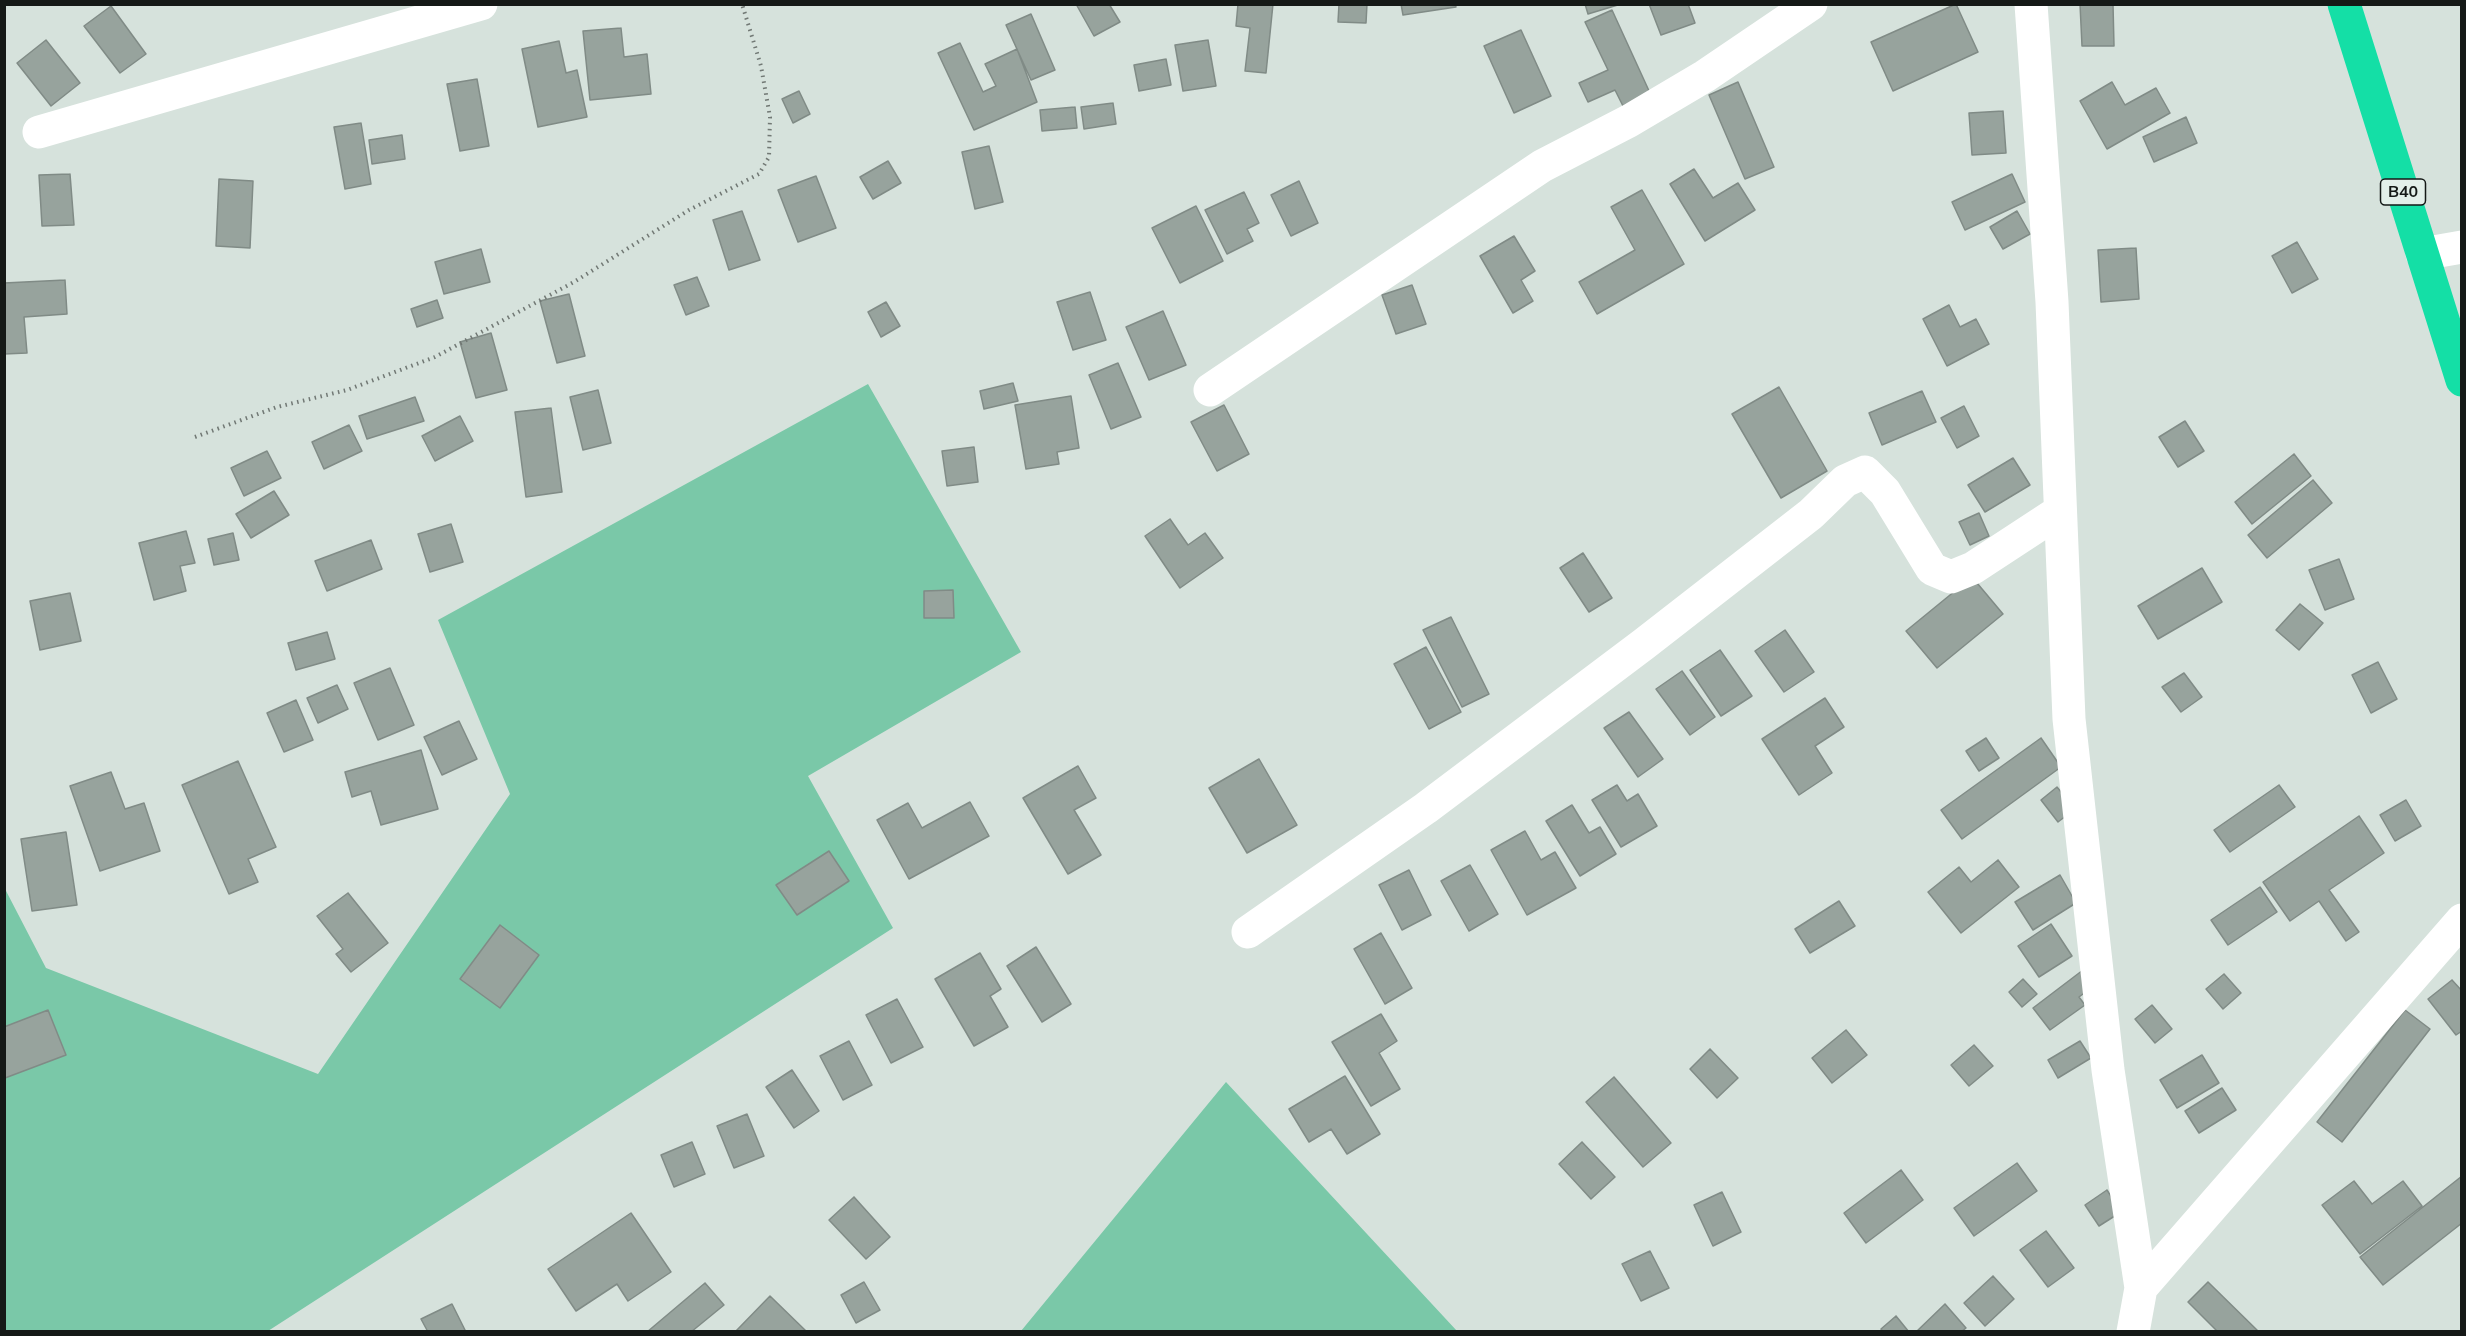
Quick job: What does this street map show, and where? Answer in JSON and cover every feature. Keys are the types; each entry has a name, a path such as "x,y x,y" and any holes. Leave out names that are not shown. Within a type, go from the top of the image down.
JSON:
{"highway":[{"name":"B40","path":"2344,4 2462,380"}],"street":[{"path":"39,132 481,4"},
{"path":"1210,390 1542,166 1629,121 1705,76 1811,4"},
{"path":"2031,4 2052,302 2070,731 2108,1070 2141,1288 2133,1332"},
{"path":"2422,254 2462,248"},
{"path":"1248,933 1426,808 1644,644 1811,514 1845,481 1865,472 1884,492 1932,569 1951,577 1973,568 2060,511"},
{"path":"2141,1288 2462,920"}],"path":[{"path":"195,437 277,407 347,390 435,357 574,282 689,210 759,174 769,157 770,117 761,66 742,4"}],"green space":[{"path":"868,384 1021,652 808,776 893,928 268,1331 5,1331 4,887 46,968 318,1074 510,794 438,620"},
{"path":"1226,1082 1457,1331 1021,1331"}],"building":[{"path":"1076,4 1109,4 1120,22 1094,36"},
{"path":"1238,4 1273,4 1266,73 1245,71 1250,28 1236,26"},
{"path":"1339,4 1367,4 1366,23 1338,22"},
{"path":"1401,4 1455,4 1456,7 1403,15"},
{"path":"1585,4 1621,4 1588,14"},
{"path":"1649,4 1688,4 1695,23 1661,35"},
{"path":"1956,4 1978,52 1893,91 1871,42"},
{"path":"2080,4 2113,4 2114,46 2082,46"},
{"path":"111,6 146,54 120,73 84,26"},
{"path":"1612,10 1650,93 1623,106 1615,90 1588,102 1579,83 1608,70 1585,22"},
{"path":"1031,14 1055,70 1031,80 1006,25"},
{"path":"621,28 624,57 647,54 651,94 590,100 583,31"},
{"path":"1521,30 1551,96 1514,113 1484,46"},
{"path":"46,40 80,83 51,106 17,63"},
{"path":"1208,40 1216,86 1183,91 1175,45"},
{"path":"559,41 566,73 577,70 587,117 538,127 522,49"},
{"path":"960,43 983,92 996,86 985,64 1017,49 1037,102 974,130 938,53"},
{"path":"1166,59 1171,85 1139,91 1134,65"},
{"path":"477,79 489,146 460,151 447,84"},
{"path":"1738,82 1774,167 1745,179 1709,95"},
{"path":"2112,82 2125,105 2156,88 2170,113 2107,149 2080,101"},
{"path":"799,91 810,114 793,123 782,99"},
{"path":"1113,103 1116,124 1084,129 1081,107"},
{"path":"1075,107 1077,128 1042,131 1040,110"},
{"path":"2003,111 2006,153 1972,155 1969,113"},
{"path":"2186,117 2197,143 2154,162 2143,137"},
{"path":"361,123 371,184 345,189 334,127"},
{"path":"402,135 405,159 372,164 369,140"},
{"path":"989,146 1003,202 975,209 962,152"},
{"path":"888,161 901,183 873,199 860,177"},
{"path":"1694,169 1713,198 1738,183 1755,210 1705,241 1670,184"},
{"path":"70,174 74,225 42,226 39,175"},
{"path":"2012,174 2025,202 1965,230 1952,202"},
{"path":"816,176 836,228 798,242 778,190"},
{"path":"219,179 253,181 250,248 216,246"},
{"path":"1299,181 1318,223 1291,236 1271,195"},
{"path":"1642,190 1684,264 1597,314 1579,282 1635,250 1611,207"},
{"path":"1244,192 1259,223 1247,229 1253,241 1227,254 1205,210"},
{"path":"1196,206 1223,261 1180,283 1152,228"},
{"path":"742,211 760,260 729,270 713,220"},
{"path":"2017,211 2030,234 2003,249 1990,227"},
{"path":"1514,236 1535,271 1521,280 1533,301 1513,313 1480,256"},
{"path":"2297,242 2318,279 2292,293 2272,256"},
{"path":"2136,248 2139,299 2101,302 2098,250"},
{"path":"481,249 490,282 444,294 435,262"},
{"path":"697,277 709,306 686,315 674,285"},
{"path":"65,280 67,314 24,317 27,353 4,354 4,283"},
{"path":"1412,285 1426,324 1396,334 1382,295"},
{"path":"1090,292 1106,340 1073,350 1057,302"},
{"path":"569,294 585,356 557,363 540,301"},
{"path":"437,300 443,318 417,327 411,309"},
{"path":"886,302 900,326 881,337 868,312"},
{"path":"1949,305 1960,327 1976,319 1989,344 1947,366 1923,319"},
{"path":"1163,311 1186,365 1149,380 1126,327"},
{"path":"491,333 507,390 476,398 460,342"},
{"path":"1118,363 1141,417 1111,429 1089,375"},
{"path":"1013,383 1018,401 984,409 980,391"},
{"path":"1779,387 1827,471 1781,498 1732,414"},
{"path":"598,390 611,443 583,450 570,397"},
{"path":"1922,391 1936,422 1882,445 1869,413"},
{"path":"1071,396 1079,448 1057,452 1059,464 1026,469 1015,405"},
{"path":"415,397 424,421 367,439 359,416"},
{"path":"1224,405 1249,454 1217,471 1191,422"},
{"path":"1964,406 1979,436 1957,448 1941,418"},
{"path":"551,408 562,492 526,497 515,412"},
{"path":"460,416 473,441 435,461 422,436"},
{"path":"2185,421 2204,451 2178,467 2159,437"},
{"path":"349,425 362,451 324,469 312,442"},
{"path":"974,447 978,482 947,486 942,451"},
{"path":"267,451 281,478 244,496 231,468"},
{"path":"2294,454 2311,476 2252,524 2235,502"},
{"path":"2013,458 2030,485 1985,512 1968,485"},
{"path":"2313,480 2332,503 2267,558 2248,535"},
{"path":"274,491 289,515 251,538 236,514"},
{"path":"1979,513 1989,536 1970,545 1959,522"},
{"path":"1170,519 1188,545 1205,533 1223,558 1180,588 1145,536"},
{"path":"451,524 463,562 430,572 418,534"},
{"path":"186,531 195,563 180,566 186,591 154,600 139,543"},
{"path":"233,533 239,560 214,565 208,539"},
{"path":"371,540 382,569 327,591 315,561"},
{"path":"1583,553 1612,598 1589,612 1560,568"},
{"path":"2339,559 2354,599 2325,610 2309,570"},
{"path":"2202,568 2222,602 2158,639 2138,606"},
{"path":"1972,577 2003,614 1937,668 1906,631"},
{"path":"953,590 954,618 924,618 924,591"},
{"path":"70,593 81,641 40,650 30,601"},
{"path":"2300,604 2323,623 2299,650 2276,630"},
{"path":"1451,617 1489,694 1462,707 1423,630"},
{"path":"1785,630 1814,672 1784,692 1755,651"},
{"path":"327,632 335,659 296,670 288,643"},
{"path":"1426,647 1461,712 1429,729 1394,664"},
{"path":"1720,650 1752,696 1721,716 1690,670"},
{"path":"2378,662 2397,699 2371,713 2352,675"},
{"path":"390,668 414,725 378,740 354,683"},
{"path":"1682,671 1715,717 1690,735 1656,689"},
{"path":"2184,673 2202,697 2181,712 2162,687"},
{"path":"337,685 348,709 318,723 307,698"},
{"path":"1825,698 1844,727 1815,746 1832,773 1799,795 1762,739"},
{"path":"296,700 313,740 284,752 267,713"},
{"path":"1629,712 1663,759 1638,777 1604,728"},
{"path":"459,721 477,759 442,775 424,737"},
{"path":"1986,738 1999,758 1979,771 1966,751"},
{"path":"2041,738 2061,767 1962,839 1941,810"},
{"path":"421,750 438,809 381,825 371,791 352,797 345,772"},
{"path":"1259,759 1297,825 1247,853 1209,788"},
{"path":"238,761 276,847 248,859 258,882 229,894 182,785"},
{"path":"1078,766 1096,798 1074,810 1101,855 1068,874 1023,798"},
{"path":"111,772 125,809 144,803 160,851 100,871 70,786"},
{"path":"1617,785 1627,801 1638,794 1657,826 1621,847 1592,800"},
{"path":"2279,785 2295,807 2230,852 2214,830"},
{"path":"2057,787 2075,809 2058,822 2041,800"},
{"path":"2406,800 2421,826 2395,841 2380,815"},
{"path":"970,802 989,836 909,879 877,820 908,803 922,828"},
{"path":"1572,805 1589,833 1600,827 1616,854 1580,876 1546,821"},
{"path":"2359,816 2384,853 2329,890 2359,932 2346,941 2319,901 2290,921 2263,882"},
{"path":"1525,831 1541,860 1555,852 1576,888 1527,915 1491,850"},
{"path":"66,832 77,905 32,911 21,839"},
{"path":"829,851 849,881 797,915 776,885"},
{"path":"1998,860 2019,887 1961,933 1928,892 1959,867 1971,882"},
{"path":"1470,865 1498,914 1469,931 1441,881"},
{"path":"1409,870 1431,915 1402,930 1379,885"},
{"path":"2060,875 2076,903 2033,930 2015,902"},
{"path":"2260,887 2277,912 2228,945 2211,920"},
{"path":"348,893 388,943 351,972 336,954 343,949 317,916"},
{"path":"1839,901 1855,926 1810,953 1795,929"},
{"path":"2051,924 2072,956 2039,977 2018,946"},
{"path":"500,925 539,955 500,1008 460,979"},
{"path":"1381,933 1412,988 1385,1004 1354,949"},
{"path":"1036,947 1071,1004 1042,1022 1007,966"},
{"path":"980,953 1001,989 990,996 1008,1027 974,1046 935,979"},
{"path":"2083,970 2095,985 2079,997 2085,1005 2050,1030 2033,1008"},
{"path":"2224,974 2241,993 2223,1009 2206,989"},
{"path":"2023,979 2037,994 2022,1007 2009,992"},
{"path":"2452,980 2462,991 2462,1031 2456,1035 2428,999"},
{"path":"897,999 923,1047 891,1063 866,1015"},
{"path":"2152,1005 2172,1029 2155,1043 2135,1019"},
{"path":"48,1010 66,1055 5,1078 4,1027"},
{"path":"2405,1010 2430,1029 2342,1142 2317,1122"},
{"path":"1381,1014 1397,1041 1379,1053 1400,1089 1371,1106 1332,1042"},
{"path":"1846,1030 1867,1055 1832,1083 1812,1058"},
{"path":"849,1041 872,1085 843,1100 820,1056"},
{"path":"2080,1041 2091,1058 2058,1078 2048,1060"},
{"path":"1974,1045 1993,1066 1969,1086 1951,1065"},
{"path":"1710,1049 1738,1078 1717,1098 1690,1069"},
{"path":"2202,1055 2219,1083 2177,1108 2160,1080"},
{"path":"792,1070 819,1111 794,1128 766,1087"},
{"path":"1345,1076 1380,1134 1347,1154 1331,1129 1309,1142 1289,1109"},
{"path":"1614,1077 1671,1143 1643,1167 1586,1102"},
{"path":"2222,1088 2236,1110 2199,1133 2185,1111"},
{"path":"747,1114 764,1156 734,1168 717,1126"},
{"path":"692,1142 705,1174 674,1187 661,1155"},
{"path":"1582,1142 1615,1177 1591,1199 1559,1164"},
{"path":"2017,1163 2037,1191 1974,1236 1954,1208"},
{"path":"1901,1170 1923,1200 1866,1243 1844,1213"},
{"path":"2462,1176 2462,1223 2383,1285 2360,1257"},
{"path":"2354,1181 2372,1204 2403,1181 2422,1206 2360,1254 2322,1205"},
{"path":"2107,1190 2121,1212 2099,1226 2085,1205"},
{"path":"1722,1192 1741,1232 1713,1246 1694,1205"},
{"path":"854,1197 890,1237 866,1259 829,1220"},
{"path":"631,1213 671,1272 628,1301 617,1284 576,1311 548,1269"},
{"path":"2046,1231 2074,1268 2048,1287 2020,1250"},
{"path":"1650,1251 1669,1288 1641,1301 1622,1264"},
{"path":"1993,1276 2014,1299 1985,1326 1964,1303"},
{"path":"864,1282 880,1310 856,1323 841,1295"},
{"path":"2208,1282 2259,1332 2218,1332 2188,1302"},
{"path":"705,1283 724,1305 691,1332 647,1332"},
{"path":"770,1296 806,1331 806,1332 735,1332"},
{"path":"452,1304 466,1332 428,1332 421,1319"},
{"path":"1945,1304 1966,1328 1961,1332 1916,1332"},
{"path":"1896,1316 1909,1332 1883,1332 1881,1329"}]}
